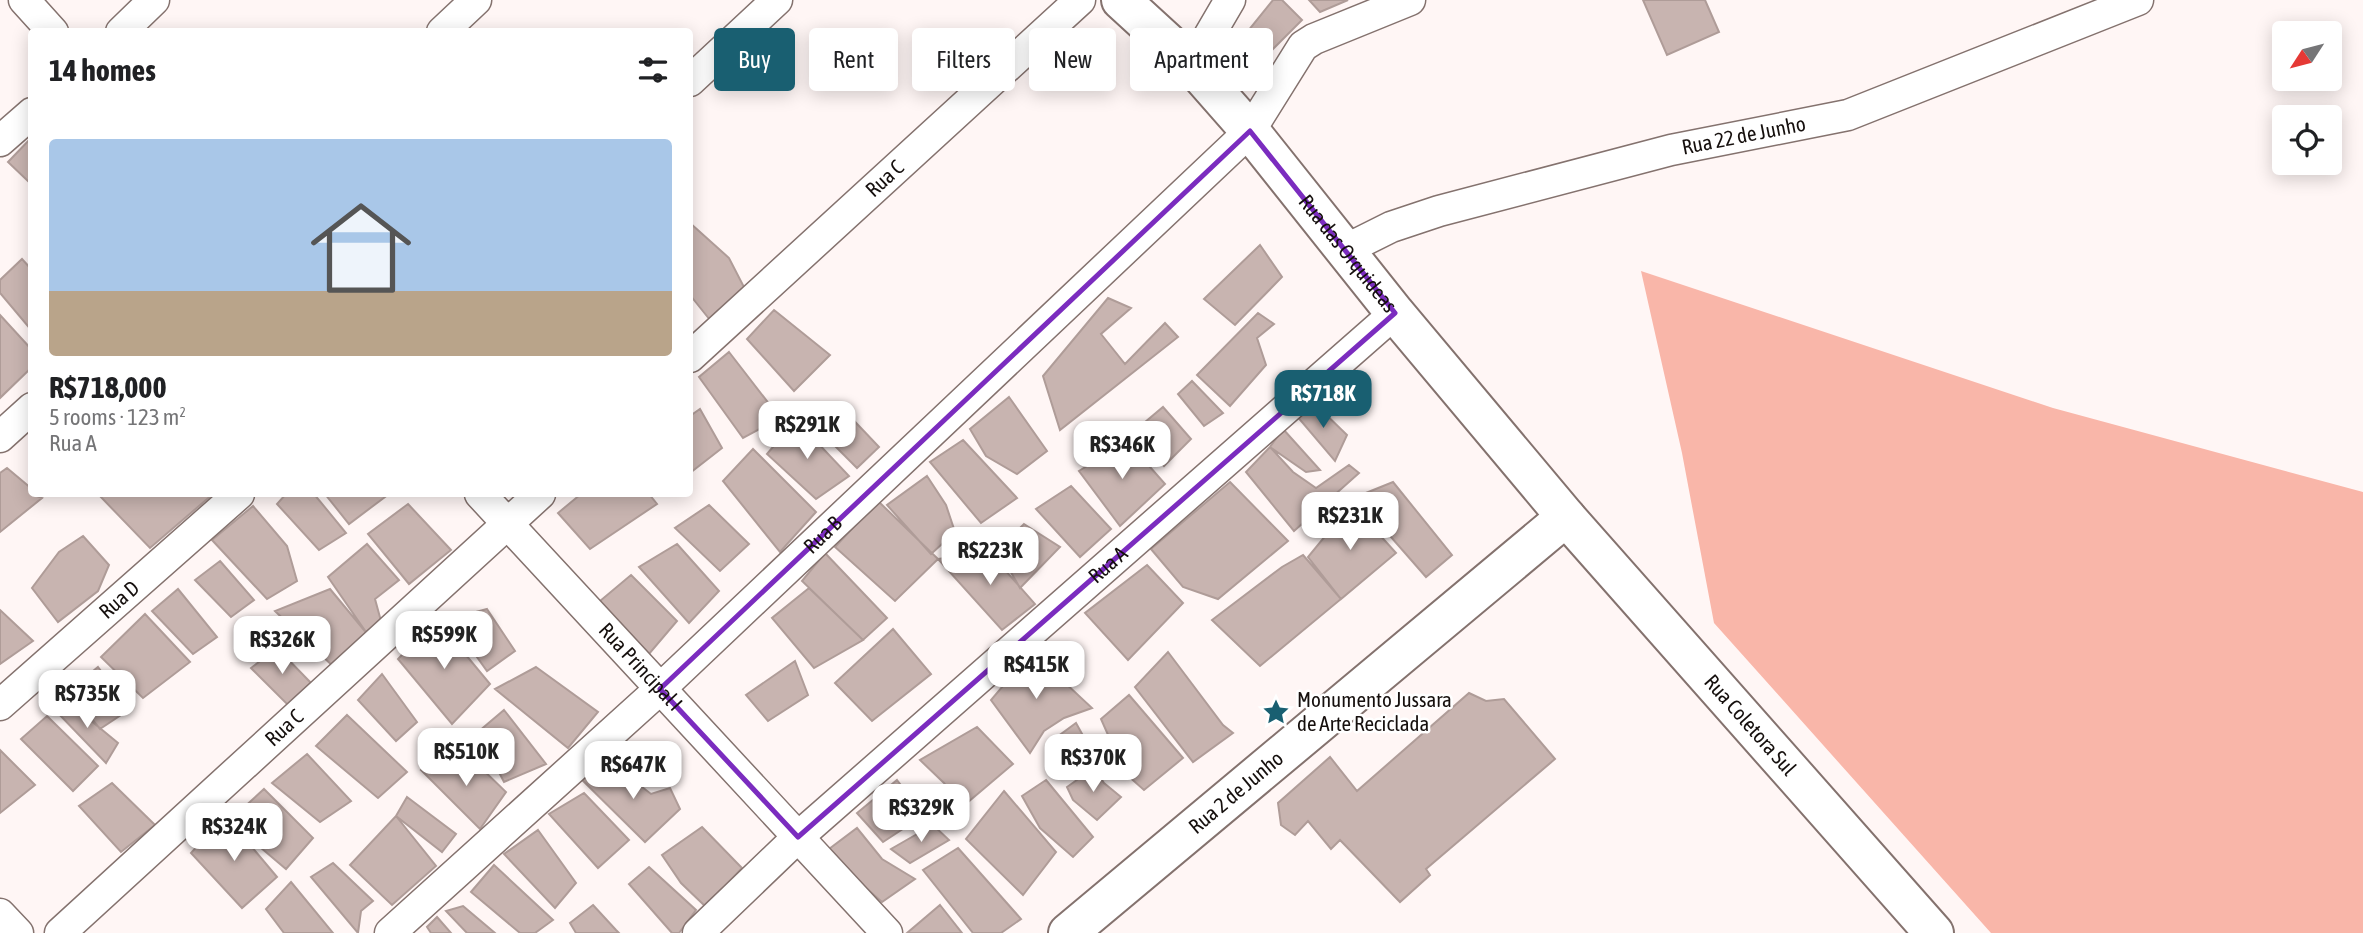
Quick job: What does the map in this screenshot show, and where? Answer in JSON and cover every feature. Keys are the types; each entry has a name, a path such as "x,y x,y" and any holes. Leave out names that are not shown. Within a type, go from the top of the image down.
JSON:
{"street":[{"path":"24,0 49,28"},
{"path":"125,28 154,0"},
{"path":"446,28 475,0"},
{"path":"693,78 777,0"},
{"name":"Rua C","path":"693,354 1080,0"},
{"name":"Rua das Orquideas","path":"1121,0 1152,28"},
{"path":"1214,28 1230,0"},
{"name":"Rua B","path":"390,933 660,689 1251,131 1303,46 1410,0"},
{"name":"Rua 22 de Junho","path":"1345,250 1391,227 1439,211 1671,150 1848,115 2138,0"},
{"name":"Rua das Orquideas","path":"1215,91 1251,131 1395,313 1566,517"},
{"path":"0,141 28,116"},
{"name":"Rua A","path":"698,933 798,837 1395,313"},
{"path":"0,437 28,412"},
{"name":"Rua D","path":"0,705 236,497"},
{"name":"Rua Principal I","path":"483,497 887,933"},
{"name":"Rua C","path":"60,933 537,497"},
{"name":"Rua 2 de Junho","path":"1068,933 1566,517"},
{"name":"Rua Coletora Sul","path":"1566,517 1934,933"},
{"path":"0,914 18,933"}],"highlighted area":[{"path":"1250,131 1395,313 798,837 660,689"}],"shaded area":[{"path":"1641,271 2053,408 2363,492 2363,933 1991,933 1714,623 1682,453"}],"building":[{"path":"1273,0 1282,0 1302,20 1273,49 1273,28 1250,28"},
{"path":"1309,0 1348,0 1320,12"},
{"path":"1643,0 1705,0 1719,32 1667,55"},
{"path":"28,141 28,181 8,162"},
{"path":"693,226 729,258 747,293 710,320 693,299"},
{"path":"1260,245 1282,277 1235,325 1204,299"},
{"path":"22,259 28,266 28,326 0,293 0,280"},
{"path":"1108,298 1131,308 1101,334 1125,364 1165,323 1178,337 1060,430 1043,376"},
{"path":"774,310 830,355 794,391 747,339"},
{"path":"1258,313 1274,324 1257,338 1266,365 1230,406 1197,375"},
{"path":"0,315 28,346 28,371 0,398"},
{"path":"729,352 780,418 743,438 699,377"},
{"path":"1192,381 1223,413 1204,426 1178,394"},
{"path":"1009,397 1047,451 1017,474 986,456 970,429"},
{"path":"1315,404 1347,435 1335,461 1296,415"},
{"path":"841,407 879,447 857,468 814,425"},
{"path":"1163,407 1191,439 1164,466 1132,433"},
{"path":"700,409 722,448 693,471 693,414"},
{"path":"796,420 849,476 816,499 767,454"},
{"path":"1283,429 1320,470 1306,472 1270,447"},
{"path":"963,440 1017,498 981,523 930,462"},
{"path":"1127,441 1165,484 1120,526 1079,471"},
{"path":"1270,447 1293,472 1316,488 1349,465 1359,473 1294,531 1246,472"},
{"path":"753,449 816,512 780,552 723,481"},
{"path":"7,468 28,486 28,497 42,498 0,532 0,473"},
{"path":"927,476 946,505 955,532 931,554 887,505"},
{"path":"1230,482 1288,541 1218,599 1183,587 1151,549"},
{"path":"1393,482 1452,555 1426,577 1356,497"},
{"path":"1071,486 1111,529 1080,557 1036,509"},
{"path":"101,497 210,497 150,548"},
{"path":"283,497 316,497 346,533 319,550 277,504"},
{"path":"327,497 385,497 349,524"},
{"path":"577,497 651,497 657,504 590,549 558,513"},
{"path":"1348,500 1396,553 1341,599 1308,557 1345,512"},
{"path":"878,501 938,559 895,601 835,547"},
{"path":"408,504 451,550 409,584 368,534"},
{"path":"709,505 749,544 720,571 675,528"},
{"path":"253,506 287,546 297,581 267,599 212,540"},
{"path":"1024,524 1060,547 1020,588 998,550"},
{"path":"83,536 109,565 98,591 58,622 32,588 59,552"},
{"path":"367,544 399,580 375,599 381,621 366,632 328,577"},
{"path":"677,544 719,591 689,623 639,567"},
{"path":"989,552 1035,604 1002,630 938,559"},
{"path":"825,553 887,618 863,640 802,581"},
{"path":"1303,555 1341,599 1260,666 1212,620 1282,567"},
{"path":"220,561 254,600 231,617 195,580"},
{"path":"1147,565 1183,603 1128,660 1085,613"},
{"path":"631,575 677,621 643,661 594,606"},
{"path":"809,588 863,640 814,668 772,618"},
{"path":"178,589 217,637 193,654 152,611"},
{"path":"330,589 369,636 337,670 275,611"},
{"path":"487,609 515,651 487,671 450,619"},
{"path":"0,610 33,641 0,664"},
{"path":"145,614 190,662 143,698 101,657"},
{"path":"436,619 490,684 452,724 398,659"},
{"path":"893,629 931,674 872,721 835,683"},
{"path":"277,648 312,684 288,705 251,668"},
{"path":"1032,652 1092,708 1064,718 1044,731 1030,753 991,700"},
{"path":"1168,652 1223,725 1233,733 1193,762 1135,687"},
{"path":"795,661 808,695 768,721 746,695"},
{"path":"98,667 130,709 100,729 69,691"},
{"path":"536,667 598,712 568,748 495,689"},
{"path":"382,674 417,722 396,741 358,700"},
{"path":"1469,693 1486,701 1504,699 1555,759 1426,869 1430,875 1400,902 1340,840 1331,849 1308,821 1295,835 1281,825 1278,803 1330,757 1357,791"},
{"path":"1129,695 1183,758 1144,790 1109,759 1104,747 1109,737 1101,719"},
{"path":"61,696 118,743 106,763 55,710"},
{"path":"504,710 546,764 504,782 478,732"},
{"path":"347,715 407,772 378,798 316,746"},
{"path":"47,716 98,766 73,791 21,739"},
{"path":"1076,723 1091,750 1081,767 1057,737"},
{"path":"977,727 1013,764 961,808 944,783 920,760"},
{"path":"0,750 35,785 0,813"},
{"path":"307,754 351,801 320,822 272,783"},
{"path":"437,756 456,765 476,763 506,792 480,829 421,770"},
{"path":"1094,768 1104,783 1121,797 1097,820 1073,800 1067,787"},
{"path":"619,769 651,794 670,788 680,809 645,842 577,775"},
{"path":"897,780 924,815 883,842 857,813"},
{"path":"1046,780 1093,837 1073,857 1040,828 1022,796"},
{"path":"112,783 155,825 121,852 79,806"},
{"path":"264,789 313,838 286,869 229,821"},
{"path":"1004,791 1056,852 1023,895 966,839"},
{"path":"584,793 629,840 598,868 549,814"},
{"path":"407,797 456,834 442,852 396,816"},
{"path":"225,815 277,877 242,908 191,853"},
{"path":"396,816 436,866 392,905 350,865"},
{"path":"933,825 949,840 910,863 891,849"},
{"path":"702,827 742,868 706,907 681,883 662,855"},
{"path":"857,828 882,859 915,879 882,902 825,852"},
{"path":"538,830 576,883 555,908 504,854"},
{"path":"958,848 1021,919 1001,933 973,933 923,870"},
{"path":"333,863 373,901 361,911 358,933 311,877"},
{"path":"494,865 553,920 535,933 520,933 471,892"},
{"path":"649,867 696,910 679,933 672,933 629,884"},
{"path":"291,882 333,933 284,933 266,909"},
{"path":"593,905 619,933 576,933 570,923"},
{"path":"940,905 962,933 907,933"},
{"path":"463,906 495,933 467,933 446,911"},
{"path":"437,917 451,933 431,933 427,927"}],"place":[{"name":"Monumento Jussara de Arte Reciclada","path":"1276,712"}]}
